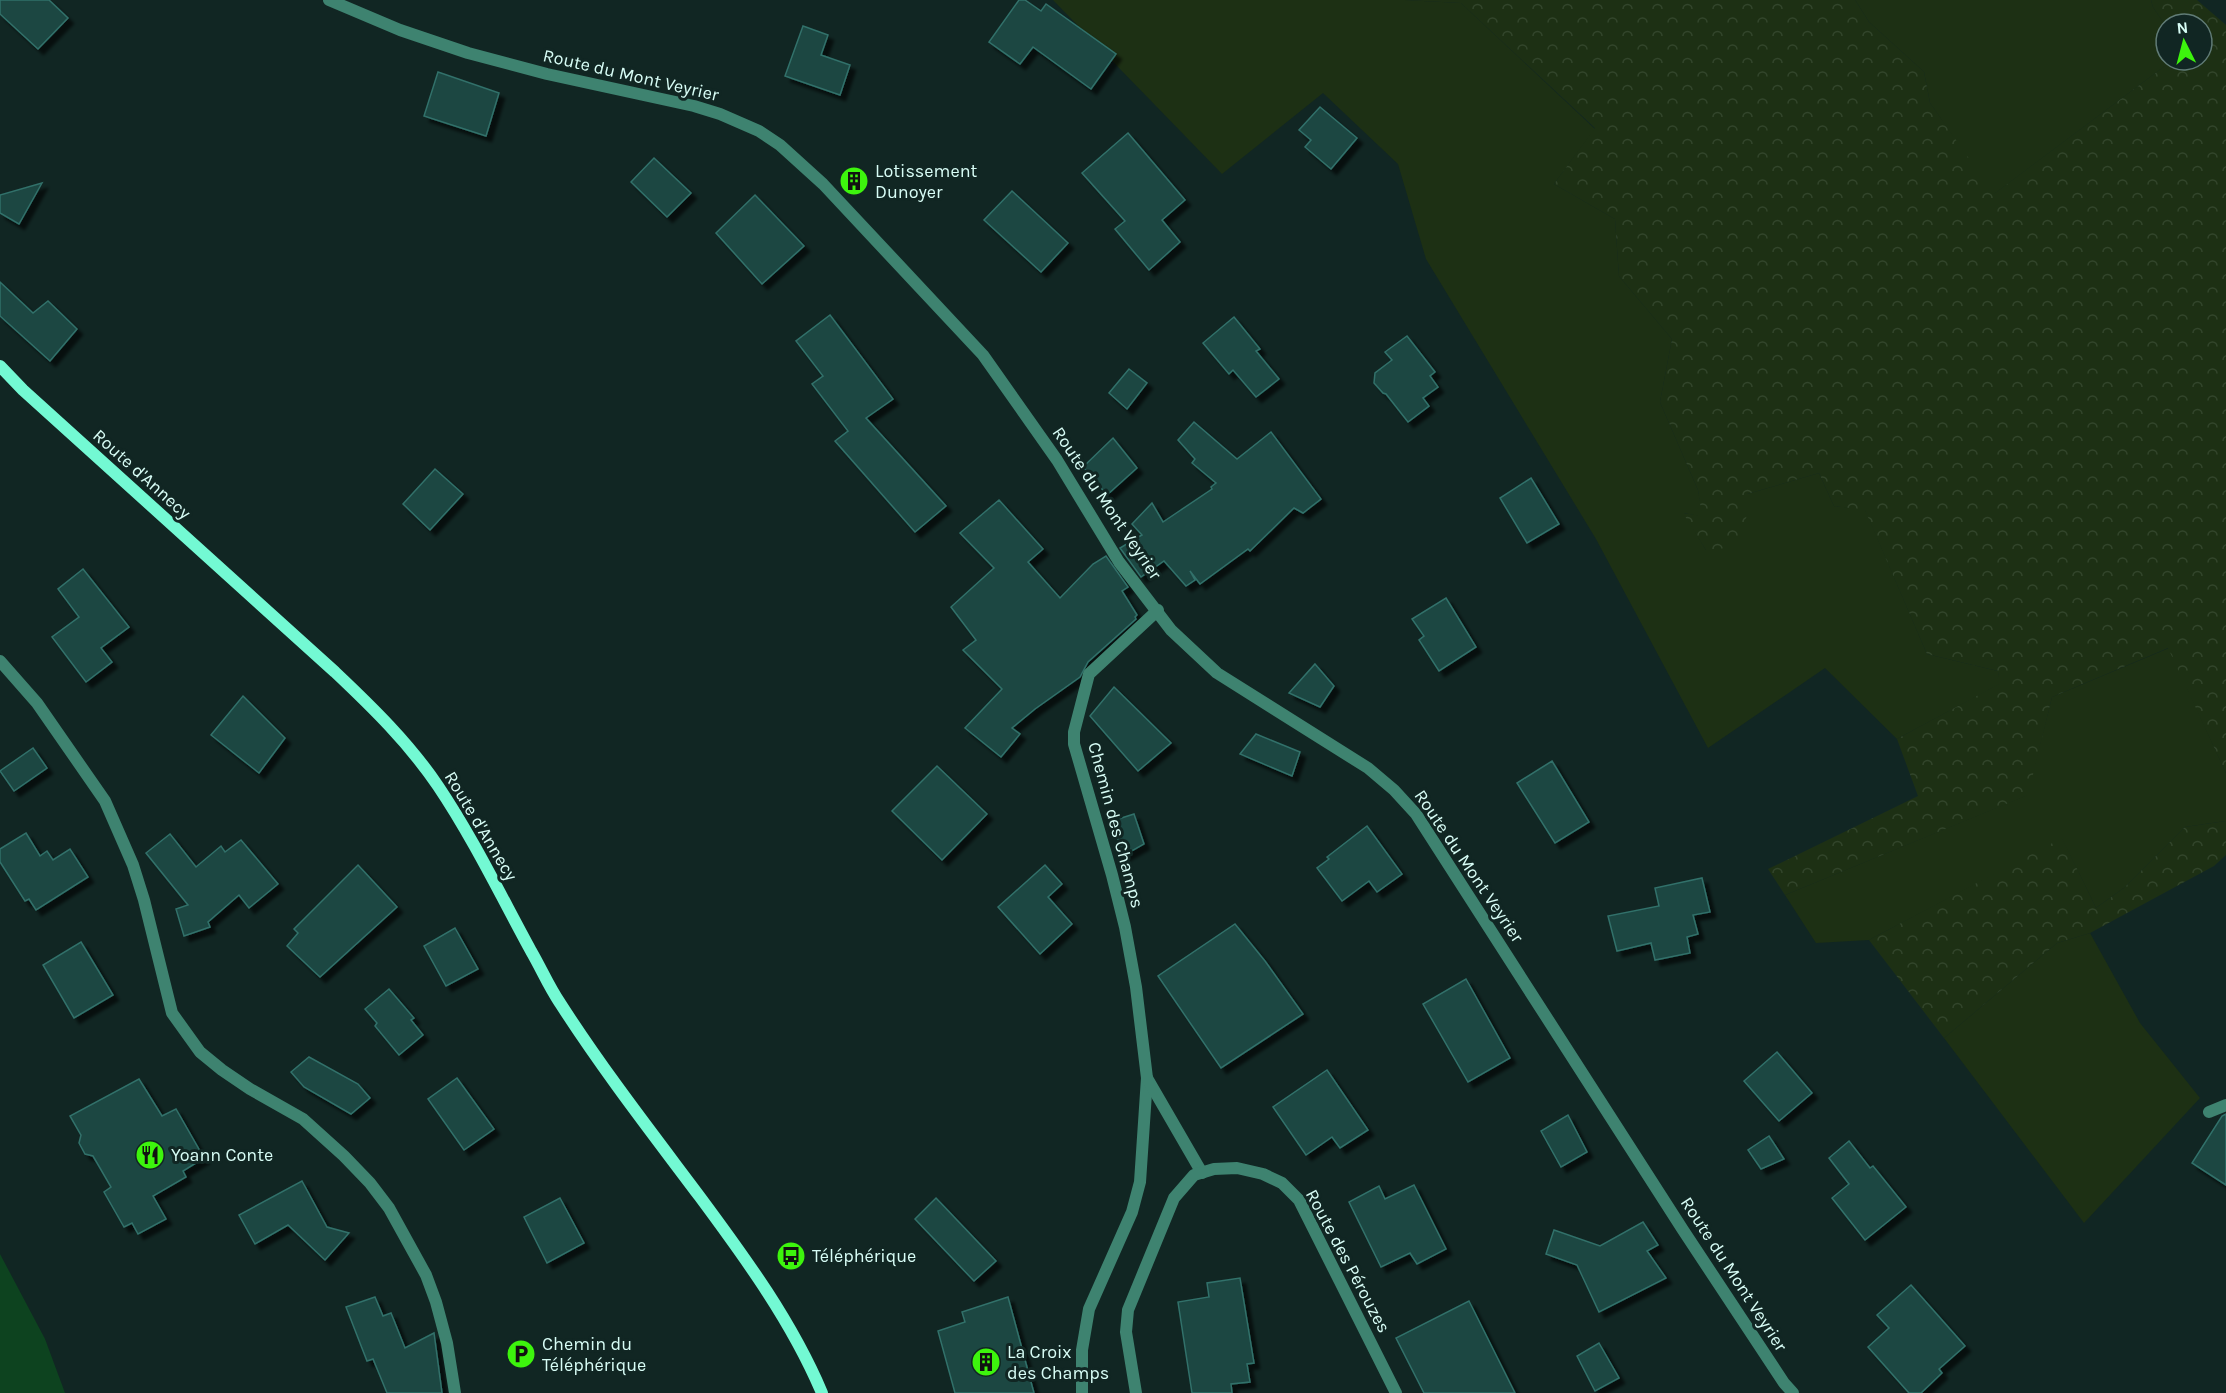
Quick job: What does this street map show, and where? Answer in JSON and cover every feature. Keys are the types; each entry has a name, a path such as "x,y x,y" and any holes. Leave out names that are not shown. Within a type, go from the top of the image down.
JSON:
{"main road":[{"name":"Route d'Annecy","path":"0,366 23,390 343,680 384,719 405,744 437,785 466,831 559,1001 638,1114 742,1253 800,1349 822,1393"}],"street":[{"name":"Route du Mont Veyrier","path":"329,0 400,30 508,64 720,114 759,131 780,145 823,184 983,355 1057,460 1119,562 1158,610 1171,630 1217,673 1368,768 1394,790 1416,814 1683,1230 1784,1383 1793,1393"},
{"name":"Chemin des Champs","path":"1082,1393 1083,1340 1089,1309 1132,1212 1140,1182 1147,1078 1136,987 1125,927 1074,744 1074,732 1089,674 1158,610"},
{"path":"0,662 37,702 105,801 133,865 172,1013 182,1028 200,1052 222,1070 303,1119 344,1156 370,1183 389,1208 426,1275 436,1302 447,1343 455,1393"},
{"name":"Chemin des Champs","path":"1147,1078 1202,1173"},
{"path":"2209,1112 2226,1105"},
{"name":"Route des Pérouzes","path":"1202,1173 1214,1169 1237,1168 1263,1174 1282,1183 1299,1200 1396,1393"},
{"path":"1136,1393 1126,1332 1128,1310 1174,1198 1194,1175 1202,1173"}],"green space":[{"path":"1053,0 1405,0 1461,3 1595,129 1554,184 1615,219 1619,276 1672,339 1660,402 1698,490 1703,517 1684,513 1706,550 1747,515 1747,494 1819,473 1834,506 1865,509 1927,654 1998,671 2000,684 1897,739 1825,668 1708,748 1596,539 1426,259 1398,164 1323,93 1222,174"},
{"path":"1405,0 1855,0 1869,22 1924,72 1930,103 1994,194 2157,72 2214,72 2214,15 2226,25 2226,773 2168,648 2052,697 2028,795 1785,895 1768,869 1918,796 1897,739 1999,684 1998,671 1927,654 1865,510 1834,506 1819,473 1747,494 1747,515 1737,547 1706,550 1683,513 1702,516 1698,490 1660,402 1672,339 1619,276 1615,219 1554,184 1595,128 1461,3"},
{"path":"1855,0 2151,0 2156,12 2154,12 2154,72 2157,72 1993,195 1930,103 1924,72 1869,22"},
{"path":"2151,0 2197,0 2211,12 2156,12"},
{"path":"2169,648 2226,773 2226,821 2185,827 2124,888 2096,908 2062,839 1869,940 1816,943 1785,895 2027,795 2052,697"},
{"path":"2226,821 2226,855 2214,866 2090,933 2057,943 1944,1038 1869,940 2062,838 2096,908 2124,888 2185,827"},
{"path":"2090,933 2140,1023 2200,1098 2084,1223 1944,1038 2057,943"}],"shaded area":[{"path":"0,1254 45,1339 65,1393 0,1393"}],"building":[{"path":"0,0 49,0 68,18 38,49 0,14"},
{"path":"1019,0 1025,0 1041,11 1046,4 1116,54 1091,89 1033,47 1020,64 989,42"},
{"path":"803,26 828,35 821,55 850,65 840,95 785,76"},
{"path":"438,72 499,93 486,136 424,116"},
{"path":"1320,107 1357,138 1331,169 1305,147 1311,140 1299,130"},
{"path":"1128,133 1185,200 1162,220 1180,242 1149,270 1115,229 1125,221 1082,173"},
{"path":"654,158 691,193 667,217 631,182"},
{"path":"42,183 19,224 0,213 0,195"},
{"path":"1012,191 1068,243 1041,272 984,220"},
{"path":"755,195 804,246 762,284 716,233"},
{"path":"0,282 33,313 48,301 77,329 50,361 0,316"},
{"path":"830,315 893,399 866,418 946,506 915,532 835,441 848,431 812,384 823,376 796,341"},
{"path":"1234,317 1260,349 1256,351 1279,379 1256,397 1233,370 1229,374 1203,343"},
{"path":"1407,336 1435,372 1430,376 1438,387 1423,398 1429,406 1408,422 1386,394 1374,383 1375,373 1392,360 1385,352"},
{"path":"1129,369 1147,383 1127,409 1109,393"},
{"path":"1194,422 1237,459 1271,432 1321,499 1303,513 1294,508 1250,551 1248,549 1200,584 1190,571 1195,580 1186,586 1164,561 1141,577 1120,548 1142,535 1132,524 1152,503 1163,522 1212,489 1211,487 1216,483 1192,463 1195,459 1178,440"},
{"path":"1113,438 1137,468 1107,495 1083,467"},
{"path":"435,469 463,494 430,530 403,504"},
{"path":"1531,478 1559,524 1527,543 1500,498"},
{"path":"999,500 1043,549 1028,562 1060,598 1093,564 1106,556 1128,587 1122,591 1137,615 1136,619 1088,662 1080,677 1012,728 1020,734 1001,757 965,728 1002,689 963,650 976,640 951,607 994,568 960,533"},
{"path":"83,569 129,627 101,648 112,662 86,682 52,637 79,617 58,589"},
{"path":"1446,598 1476,647 1439,671 1419,640 1424,636 1412,619"},
{"path":"1315,664 1334,686 1320,707 1289,693"},
{"path":"1114,687 1171,743 1138,771 1090,716"},
{"path":"243,696 285,738 259,773 211,735"},
{"path":"1256,734 1300,752 1292,776 1240,754"},
{"path":"33,748 47,768 14,791 0,771"},
{"path":"1552,761 1589,822 1555,843 1517,783"},
{"path":"937,766 987,814 942,860 892,811"},
{"path":"1134,814 1144,844 1123,856 1112,821"},
{"path":"1367,826 1402,874 1377,892 1369,881 1342,901 1317,868 1329,859 1327,857"},
{"path":"26,833 40,856 47,851 53,860 70,849 88,877 36,910 29,899 25,901 0,862 0,849"},
{"path":"170,834 196,867 221,846 225,852 241,840 278,884 249,908 239,895 208,922 210,927 184,936 176,909 188,905 146,853"},
{"path":"358,865 397,907 320,977 287,946 298,933 294,929"},
{"path":"1045,865 1062,884 1048,897 1072,924 1040,954 998,907"},
{"path":"1702,878 1710,912 1693,915 1698,934 1687,937 1690,953 1655,960 1651,943 1617,951 1608,916 1659,906 1655,888"},
{"path":"1235,924 1303,1014 1221,1068 1158,976"},
{"path":"455,928 478,969 446,986 424,946"},
{"path":"81,942 113,995 74,1018 43,965"},
{"path":"1466,979 1510,1058 1468,1082 1423,1004"},
{"path":"389,989 414,1018 411,1020 423,1035 399,1055 375,1026 377,1023 365,1009"},
{"path":"1777,1052 1812,1093 1779,1121 1744,1081"},
{"path":"309,1057 358,1084 370,1098 351,1114 304,1087 291,1072"},
{"path":"1327,1070 1368,1130 1340,1148 1332,1137 1306,1155 1273,1107"},
{"path":"457,1078 494,1129 464,1150 428,1099"},
{"path":"139,1079 162,1116 176,1109 204,1158 183,1171 186,1177 153,1196 166,1219 138,1234 132,1223 124,1227 104,1192 111,1187 93,1156 85,1154 79,1143 81,1135 70,1116"},
{"path":"2226,1114 2226,1185 2192,1163 2222,1116"},
{"path":"1568,1115 1587,1152 1561,1167 1541,1131"},
{"path":"1769,1136 1784,1159 1761,1169 1748,1150"},
{"path":"1849,1141 1870,1168 1873,1166 1906,1207 1865,1240 1832,1198 1849,1184 1829,1158"},
{"path":"302,1181 327,1227 349,1233 325,1260 288,1225 255,1244 239,1215"},
{"path":"1414,1185 1446,1249 1417,1264 1410,1253 1381,1267 1349,1202 1379,1186 1385,1199"},
{"path":"560,1198 584,1243 547,1263 524,1217"},
{"path":"936,1198 996,1261 974,1281 915,1219"},
{"path":"1643,1222 1658,1245 1647,1251 1666,1278 1599,1312 1577,1265 1546,1254 1554,1230 1600,1246"},
{"path":"1240,1278 1254,1363 1247,1364 1250,1382 1231,1384 1232,1393 1192,1393 1178,1302 1209,1297 1207,1283"},
{"path":"1911,1285 1965,1346 1939,1369 1942,1373 1921,1393 1909,1393 1868,1347 1889,1328 1877,1315"},
{"path":"375,1297 383,1316 391,1313 405,1348 434,1333 442,1393 387,1393 373,1359 367,1361 346,1307"},
{"name":"La Croix des Champs","path":"1008,1297 1034,1393 955,1393 938,1331 965,1322 962,1312"},
{"path":"1469,1301 1515,1393 1424,1393 1396,1338"},
{"path":"1599,1343 1619,1378 1595,1391 1577,1356"}],"place":[{"name":"Lotissement Dunoyer","path":"854,181"},
{"name":"Yoann Conte","path":"150,1155"},
{"name":"Téléphérique","path":"791,1256"},
{"name":"Chemin du Téléphérique","path":"521,1354"},
{"name":"La Croix des Champs","path":"986,1362"}]}
